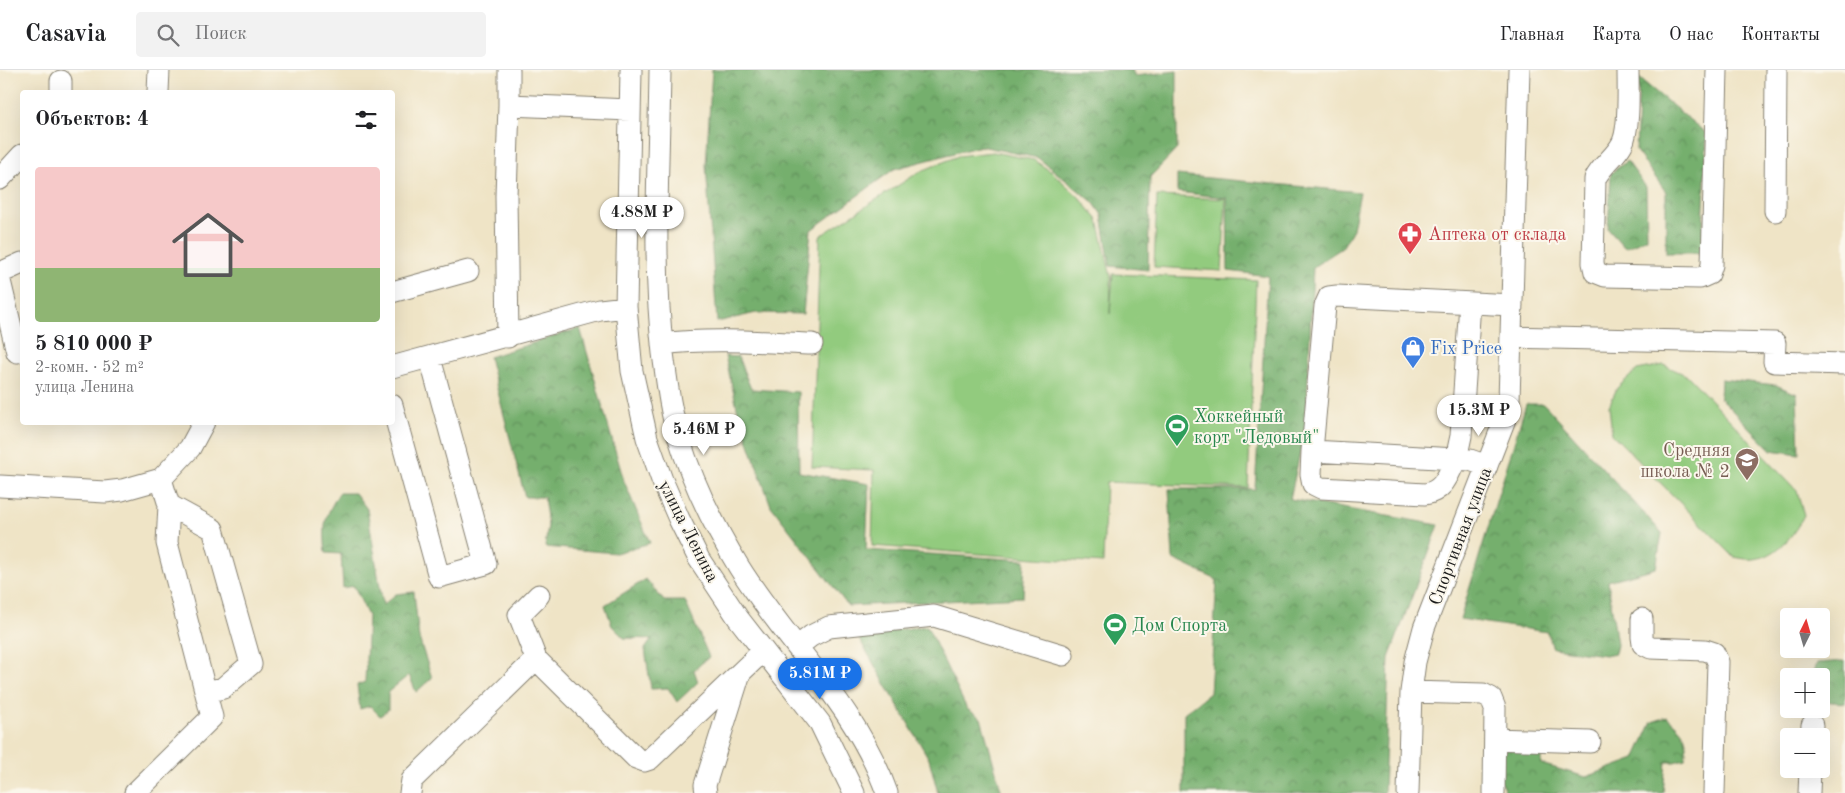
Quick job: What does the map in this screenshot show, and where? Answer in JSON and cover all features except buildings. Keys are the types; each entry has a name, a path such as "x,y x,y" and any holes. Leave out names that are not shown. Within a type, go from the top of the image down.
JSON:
{"street":[{"path":"158,90 159,70"},
{"path":"508,337 506,196 510,70"},
{"name":"улица Ленина","path":"631,70 626,307 632,371 638,404 648,438 662,480 699,559 738,618 820,723 854,793"},
{"name":"улица Ленина","path":"660,70 658,275 662,344 671,407 679,437 689,468 720,536 741,569 797,647 850,716 881,776 887,793"},
{"name":"Спортивная улица","path":"1408,793 1411,692 1415,662 1424,628 1505,419 1509,400 1519,70"},
{"path":"1628,70 1626,133 1621,145 1600,170 1596,179 1593,263 1596,272 1605,276 1700,278 1709,274 1712,265 1717,70"},
{"path":"1775,211 1776,70"},
{"path":"509,105 630,110"},
{"path":"0,179 20,157"},
{"path":"627,220 658,221"},
{"path":"0,273 20,264"},
{"path":"395,291 468,272"},
{"path":"0,281 4,312 17,352 20,351"},
{"path":"1470,303 1461,436 1456,459 1441,487 1435,492 1425,494 1321,488 1313,484 1311,474 1312,451 1326,306 1329,297 1338,296 1512,305"},
{"path":"395,366 508,337 600,310 626,307"},
{"path":"1511,337 1774,343 1774,362 1845,364"},
{"path":"662,344 753,341 812,344"},
{"path":"395,416 439,577 486,564 430,358"},
{"path":"0,486 105,492 122,490 161,479 190,448 202,425"},
{"path":"1312,451 1470,460 1487,466"},
{"path":"135,793 212,717 167,542 169,505 161,479"},
{"path":"169,505 212,529 251,664 223,688 206,692"},
{"path":"539,595 519,615 536,659 636,758 644,761 650,759 763,651"},
{"path":"797,647 811,636 829,628 934,616 1064,655"},
{"path":"1642,619 1643,644 1651,648 1705,650 1714,653 1718,662 1714,793"},
{"path":"410,793 412,780 536,659"},
{"path":"706,793 705,785 741,670"},
{"path":"1411,692 1483,694 1491,698 1495,708 1494,793"},
{"path":"820,723 842,706"},
{"path":"1495,740 1590,742"},
{"path":"1809,793 1810,778"}],"green space":[{"path":"712,70 1132,70 1135,76 1177,71 1177,149 1150,177 1148,270 1110,266 1102,215 1093,202 1038,158 981,146 894,169 811,230 803,314 756,313 717,322 706,165"},
{"path":"1639,78 1707,134 1702,253 1666,253 1666,192 1636,151"},
{"path":"993,152 1034,160 1053,173 1080,198 1098,220 1111,277 1110,314 1113,274 1256,280 1248,488 1106,482 1103,563 872,546 874,470 812,467 820,236 919,172 958,156"},
{"path":"1627,161 1646,187 1647,238 1625,248 1608,229 1611,173"},
{"path":"1177,175 1360,192 1353,229 1342,248 1313,267 1306,425 1290,499 1439,525 1389,658 1384,793 1184,793 1184,713 1210,693 1217,580 1173,559 1169,489 1255,489 1268,276 1228,271 1227,198 1177,192"},
{"path":"1157,196 1226,199 1222,271 1154,267"},
{"path":"580,328 624,481 650,543 616,553 545,547 548,525 544,497 525,497 489,357"},
{"path":"725,356 738,357 751,389 798,392 799,472 869,484 866,550 1025,560 1023,597 848,606 771,506 739,416"},
{"path":"1664,365 1688,376 1797,491 1804,515 1790,537 1771,554 1752,559 1734,557 1612,434 1609,406 1617,388 1637,370"},
{"path":"1721,379 1776,385 1797,394 1799,454 1771,450 1720,398"},
{"path":"1526,404 1544,404 1662,533 1656,568 1608,581 1617,645 1615,653 1605,655 1553,648 1547,632 1460,619"},
{"path":"339,493 355,493 367,509 383,605 396,594 414,592 419,638 432,678 416,692 409,675 388,692 388,710 380,716 370,706 360,709 357,685 365,682 368,616 354,586 343,588 341,554 326,553 326,522 330,509"},
{"path":"646,579 664,601 685,601 709,657 694,670 698,682 677,702 668,688 651,689 645,649 652,639 624,638 612,626 605,605"},
{"path":"927,626 967,709 981,718 1002,793 938,793 929,759 857,635"},
{"path":"1845,661 1845,703 1830,702 1830,668 1815,668 1817,663"},
{"path":"1667,717 1678,726 1684,735 1686,751 1685,759 1666,762 1663,793 1506,793 1500,780 1501,746 1541,749 1541,764 1586,777 1635,759 1652,722"}],"place":[{"name":"Аптека от склада","path":"1410,255"},
{"name":"Fix Price","path":"1413,369"},
{"name":"Хоккейный корт \"Ледовый\"","path":"1177,447"},
{"name":"Средняя школа № 2","path":"1747,481"},
{"name":"Дом Спорта","path":"1115,646"}]}
